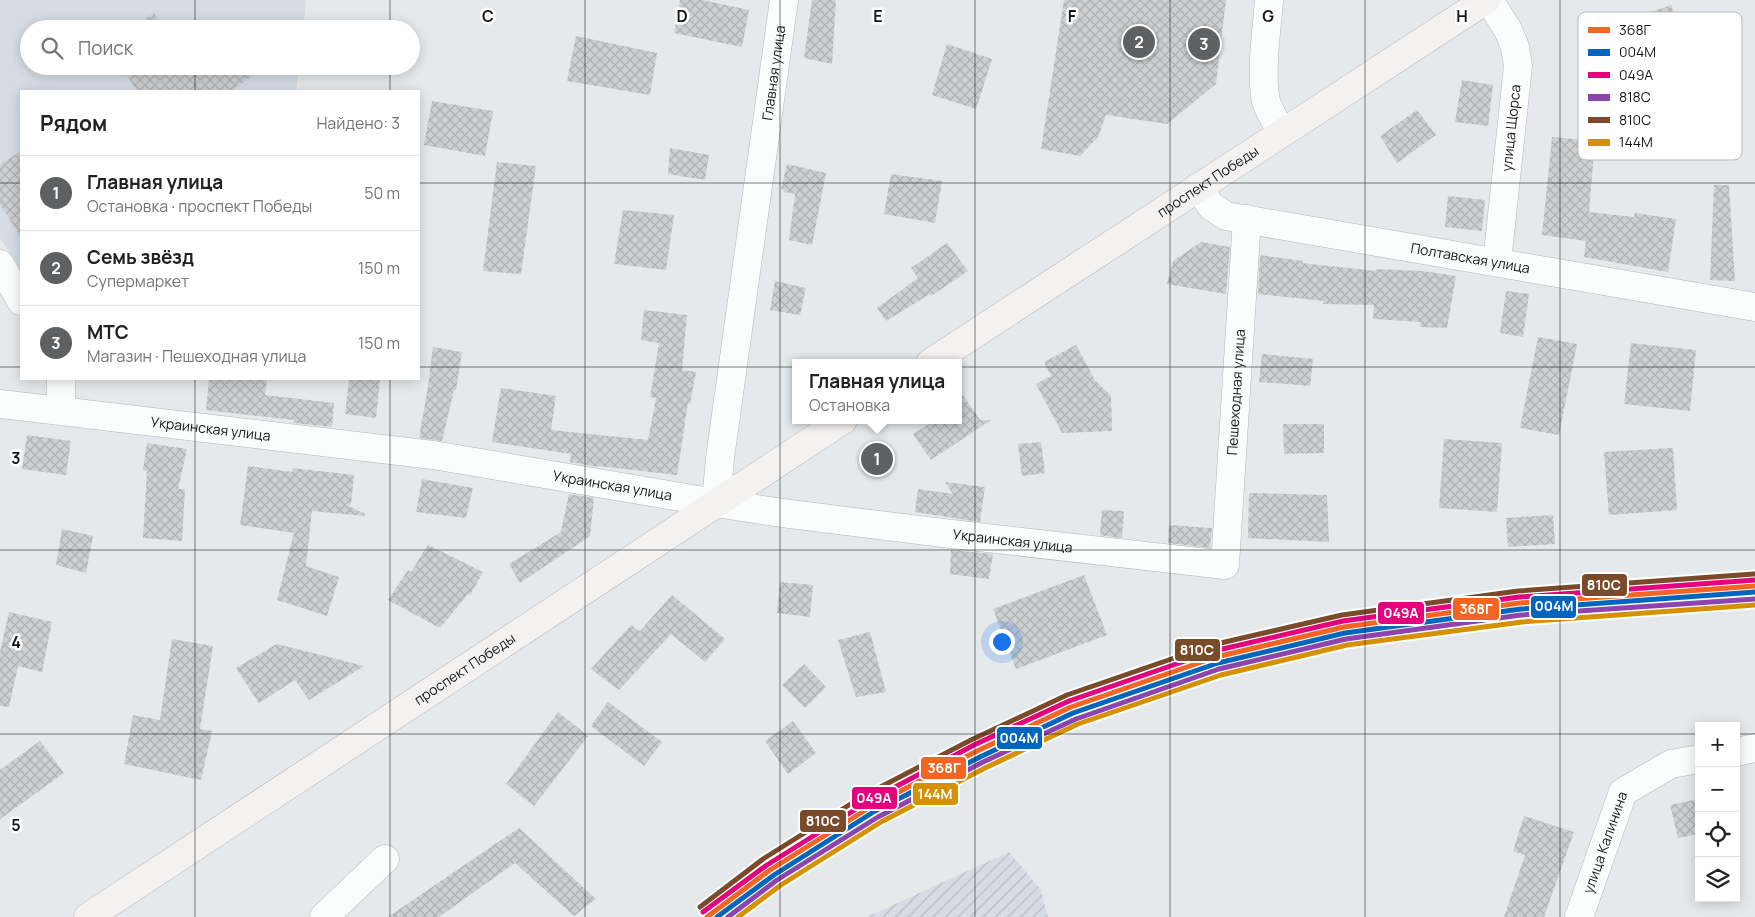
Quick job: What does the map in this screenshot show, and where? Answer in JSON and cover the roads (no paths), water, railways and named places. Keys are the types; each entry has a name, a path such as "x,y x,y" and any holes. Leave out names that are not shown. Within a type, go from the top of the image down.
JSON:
{"main road":[{"name":"проспект Победы","path":"936,359 1282,132 1488,0"},
{"name":"проспект Победы","path":"88,917 836,424"}],"street":[{"name":"Главная улица","path":"716,503 784,0"},
{"path":"1269,0 1264,83 1266,102 1282,132"},
{"name":"улица Щорса","path":"1488,0 1508,30 1515,47 1518,66 1497,262"},
{"name":"Полтавская улица","path":"1198,187 1212,206 1226,216 1755,307"},
{"name":"Пешеходная улица","path":"1225,565 1247,219"},
{"path":"0,264 20,299"},
{"path":"60,380 61,410"},
{"name":"Украинская улица","path":"0,404 433,455 716,503 943,533 1225,565"},
{"path":"1740,751 1755,748"},
{"name":"улица Калинина","path":"1580,917 1623,792 1672,764 1695,760"},
{"path":"324,917 386,860"}],"place":[{"name":"Семь звёзд","path":"1139,42"},
{"name":"МТС","path":"1204,44"},
{"name":"Главная улица","path":"877,459"}]}
